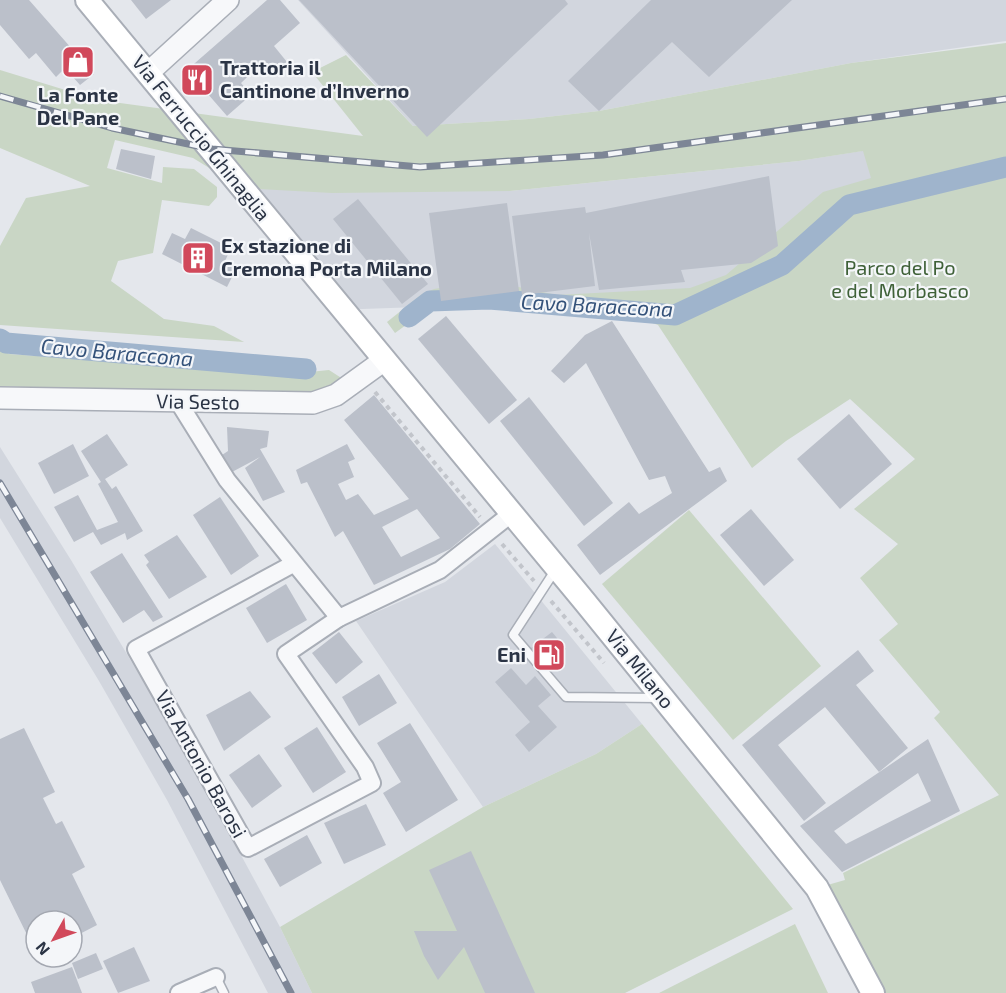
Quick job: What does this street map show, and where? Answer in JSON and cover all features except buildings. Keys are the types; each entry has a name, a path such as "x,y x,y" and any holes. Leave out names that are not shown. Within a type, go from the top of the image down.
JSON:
{"main road":[{"name":"Via Ferruccio Ghinaglia","path":"87,0 383,361"},
{"name":"Via Milano","path":"383,361 556,568 817,888 873,993"}],"street":[{"path":"148,73 228,0"},
{"name":"Via Sesto","path":"0,398 179,403 313,403 336,395 383,361"},
{"path":"179,403 226,480 339,618"},
{"name":"Via Antonio Barosi","path":"293,564 136,649 248,848 372,783 365,767 286,654 339,618 440,570 511,514"},
{"path":"179,993 216,977"}],"lane":[{"path":"556,568 513,636 567,697 663,698"},
{"path":"216,977 224,993"}],"shaded area":[{"path":"298,0 1006,0 1006,41 851,63 599,111 529,119 413,126"},
{"path":"1006,128 1006,158 689,306 589,301 334,310 233,182 510,191 799,161"},
{"path":"0,447 71,560 184,750 280,927 312,993 268,993 167,800 99,681 0,518"},
{"path":"495,544 642,724 596,754 483,807 356,621 445,582"}],"green space":[{"name":"Parco del Po e del Morbasco","path":"1006,43 1006,993 874,993 817,888 845,880 843,873 999,795 934,718 940,712 879,640 898,624 860,578 898,544 854,509 915,459 850,399 786,441 752,468 658,325 630,315 435,304 395,333 387,322 422,294 434,289 508,276 509,285 557,295 690,288 726,275 823,192 871,178 863,151 799,161 510,191 332,193 242,188 193,158 115,140 107,168 162,183 163,167 194,169 217,187 217,197 209,206 162,200 153,253 118,261 111,281 164,319 214,326 244,342 0,325 0,246 26,198 90,186 0,148 0,70 98,100 363,136 312,72 346,55 413,126 529,119 599,111 851,63"},
{"path":"0,348 9,354 290,374 329,370 346,381 309,396 181,394 0,386"},
{"path":"689,510 821,666 733,740 602,584"},
{"path":"642,724 793,909 625,993 312,993 280,927 483,807 596,754"},
{"path":"795,924 828,993 659,993"}],"waterway":[{"name":"Cavo Baraccona","path":"409,317 430,301 489,299 675,315 782,265 849,205 1006,167"},
{"name":"Cavo Baraccona","path":"0,339 6,343 306,369"}],"railway":[{"path":"0,96 112,128 212,149 420,167 603,155 1006,99"},
{"path":"0,483 188,799 291,993"}],"place":[{"name":"La Fonte Del Pane","path":"78,62"},
{"name":"Trattoria il Cantinone d’Inverno","path":"197,80"},
{"name":"Ex stazione di Cremona Porta Milano","path":"198,258"},
{"name":"Eni","path":"549,655"}]}
